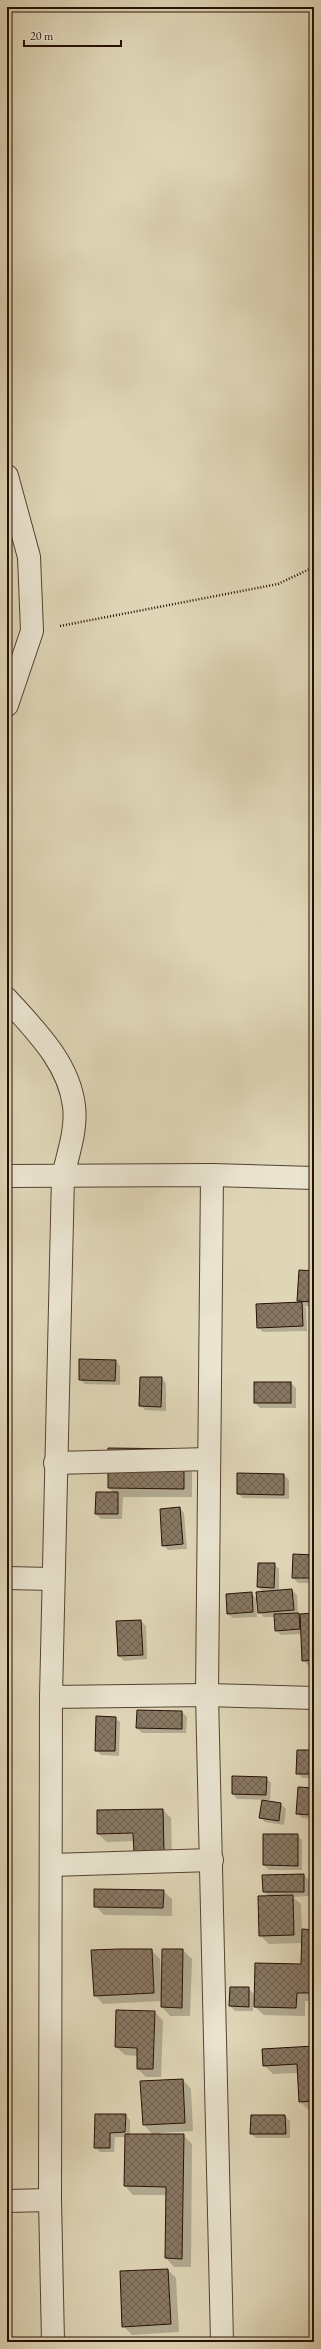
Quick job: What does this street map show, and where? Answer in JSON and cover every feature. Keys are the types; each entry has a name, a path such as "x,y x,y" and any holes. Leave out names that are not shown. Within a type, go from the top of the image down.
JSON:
{"street":[{"path":"7,476 30,557 32,631 7,705"},
{"path":"7,999 43,1039 58,1060 70,1090 74,1106 74,1125 63,1176 52,1579 50,2200 53,2342"},
{"path":"212,1175 207,1695 222,2342"},
{"path":"7,1176 212,1175 314,1178"},
{"path":"55,1463 209,1459"},
{"path":"7,1578 52,1579"},
{"path":"51,1697 207,1695 314,1698"},
{"path":"51,1865 212,1860"},
{"path":"7,2201 50,2200"}],"path":[{"path":"32,631 278,584 314,567"}],"building":[{"path":"299,1270 314,1271 312,1302 297,1301"},
{"path":"302,1302 303,1326 257,1328 256,1304"},
{"path":"79,1359 116,1360 115,1381 79,1380"},
{"path":"140,1377 162,1377 161,1407 139,1406"},
{"path":"254,1382 291,1382 291,1403 254,1403"},
{"path":"108,1448 184,1449 184,1489 108,1488"},
{"path":"237,1473 284,1474 284,1495 237,1494"},
{"path":"96,1492 118,1492 118,1514 95,1514"},
{"path":"180,1507 183,1544 162,1546 160,1509"},
{"path":"293,1554 314,1555 314,1578 292,1578"},
{"path":"258,1563 275,1563 274,1588 257,1587"},
{"path":"292,1589 294,1610 258,1613 256,1592"},
{"path":"252,1592 253,1612 227,1614 226,1594"},
{"path":"299,1613 300,1629 275,1631 274,1614"},
{"path":"314,1613 314,1660 302,1661 300,1614"},
{"path":"141,1620 143,1655 118,1656 116,1621"},
{"path":"137,1710 182,1711 182,1729 136,1728"},
{"path":"96,1716 116,1717 115,1751 95,1751"},
{"path":"297,1750 314,1750 314,1774 296,1774"},
{"path":"232,1776 267,1777 266,1795 232,1794"},
{"path":"298,1787 314,1788 312,1815 296,1814"},
{"path":"262,1800 281,1803 279,1821 259,1818"},
{"path":"163,1809 164,1852 134,1853 133,1833 97,1834 97,1810"},
{"path":"263,1834 298,1834 298,1866 263,1865"},
{"path":"304,1874 304,1892 263,1892 262,1875"},
{"path":"94,1889 164,1890 163,1908 94,1907"},
{"path":"293,1895 294,1935 259,1936 258,1896"},
{"path":"302,1929 314,1930 314,1993 297,1993 296,2008 254,2007 255,1963 301,1964"},
{"path":"152,1949 154,1993 94,1996 91,1950"},
{"path":"162,1949 183,1949 182,2008 161,2007"},
{"path":"230,1987 249,1987 249,2007 229,2006"},
{"path":"116,2010 155,2011 153,2069 137,2069 137,2048 115,2047"},
{"path":"314,2046 314,2101 299,2102 297,2064 263,2066 262,2049"},
{"path":"183,2079 185,2123 143,2125 140,2081"},
{"path":"95,2114 126,2114 125,2132 110,2133 110,2148 94,2148"},
{"path":"251,2115 285,2115 286,2134 250,2134"},
{"path":"125,2134 184,2134 182,2259 165,2258 166,2187 124,2186"},
{"path":"168,2269 171,2324 122,2327 120,2271"}]}
